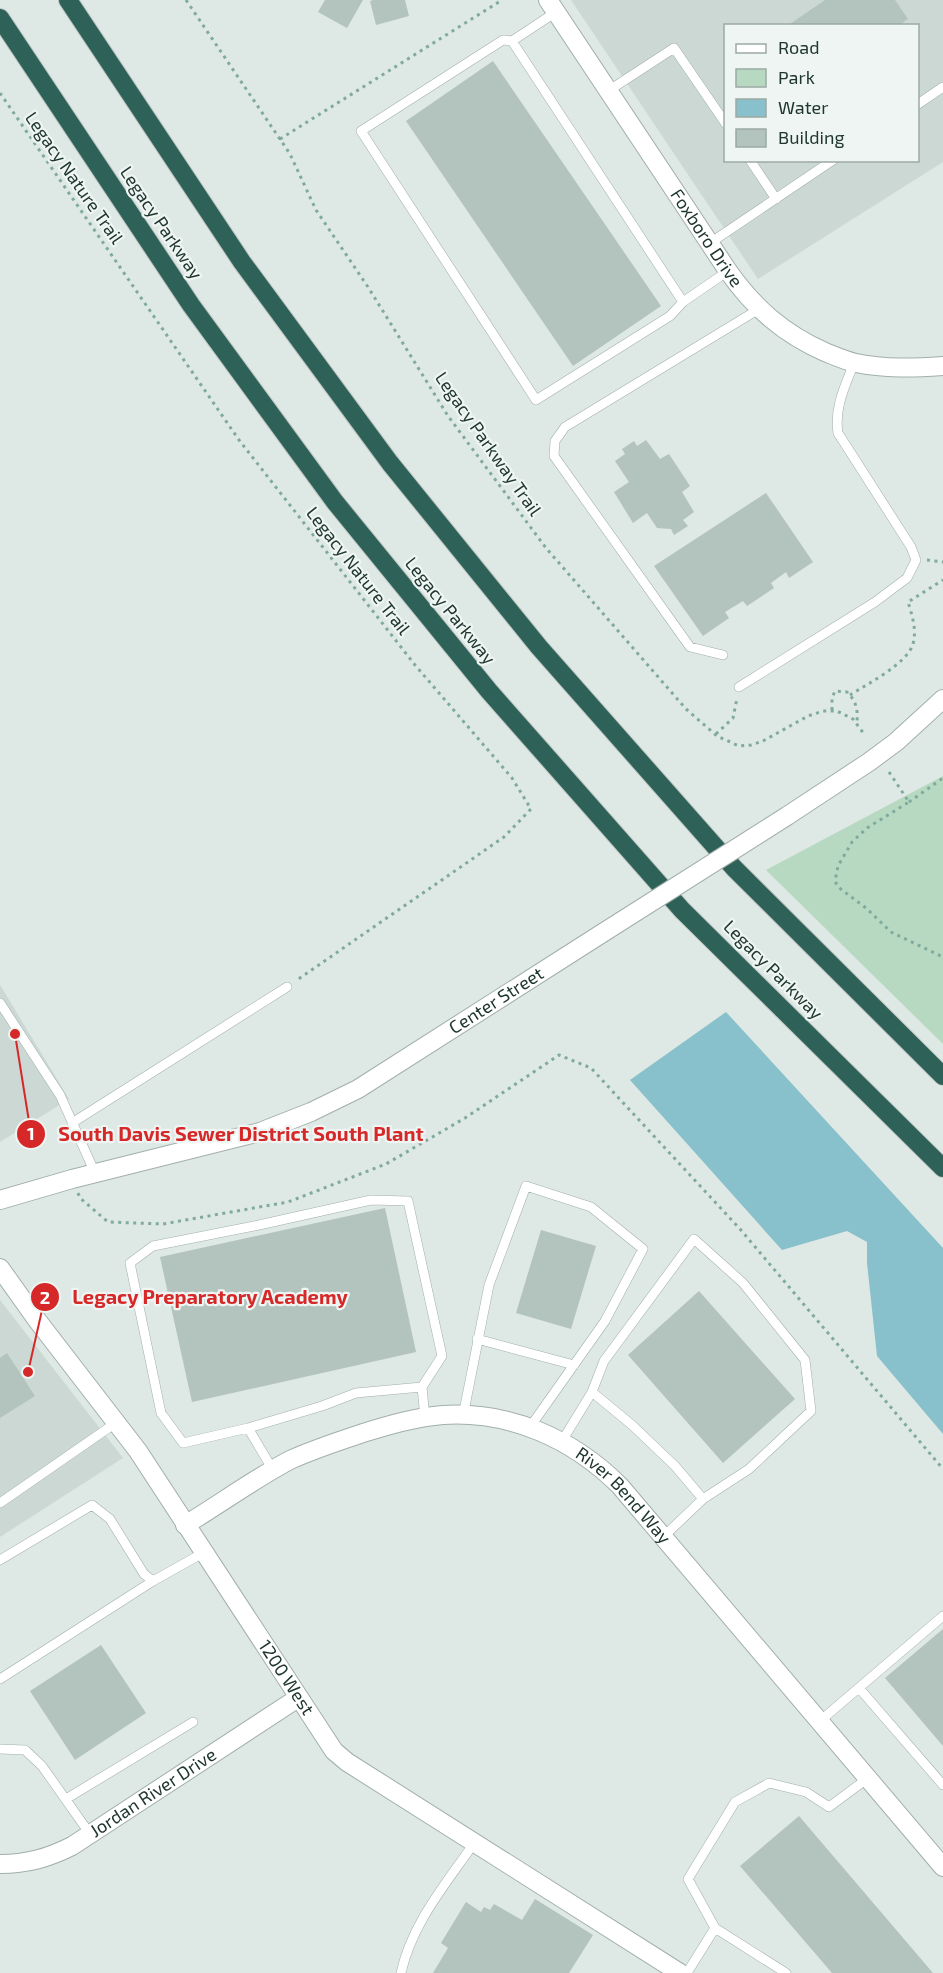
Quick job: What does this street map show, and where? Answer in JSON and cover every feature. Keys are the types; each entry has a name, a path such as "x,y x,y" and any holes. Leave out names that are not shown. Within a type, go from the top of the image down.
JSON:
{"highway":[{"path":"68,0 242,262 390,463 540,647 734,868 943,1076"},
{"name":"Legacy Parkway","path":"0,18 191,305 335,502 489,691 682,909 943,1168"}],"street":[{"name":"Foxboro Drive","path":"551,6 728,271 759,309 790,334 809,345 854,363 897,368 943,366"},
{"name":"Center Street","path":"0,1200 72,1179 260,1132 335,1102 380,1076 869,762 896,742 943,699"},
{"name":"1200 West","path":"0,1268 138,1451 329,1745 341,1758 680,1973"},
{"name":"River Bend Way","path":"185,1525 290,1461 330,1444 406,1421 444,1415 496,1418 530,1427 562,1441 608,1473 868,1778 941,1859"},
{"name":"Jordan River Drive","path":"0,1864 26,1863 72,1846 298,1698"}],"lane":[{"path":"551,6 512,41 503,40 361,130 536,400 670,316 683,302 728,271"},
{"path":"512,41 683,302"},
{"path":"608,91 674,48 724,121"},
{"path":"919,103 943,87"},
{"path":"751,162 776,199"},
{"path":"710,243 829,162"},
{"path":"723,655 690,647 554,456 555,441 565,427 759,309"},
{"path":"739,687 875,602 908,578 916,560 911,548 838,433 836,422 839,403 854,363"},
{"path":"72,1123 287,987"},
{"path":"0,1003 60,1095 95,1173"},
{"path":"463,1416 489,1286 526,1186 591,1207 643,1250 605,1321 530,1427"},
{"path":"422,1386 356,1393 322,1406 248,1428 183,1443 161,1413 130,1263 153,1246 371,1200 408,1201 442,1356 422,1386 425,1418"},
{"path":"562,1441 592,1392 604,1361 694,1239 743,1283 805,1360 811,1411 749,1469 702,1498 663,1537"},
{"path":"477,1339 574,1365"},
{"path":"592,1392 632,1425 675,1466 702,1498"},
{"path":"0,1503 117,1422"},
{"path":"248,1428 273,1470"},
{"path":"0,1560 92,1505 110,1519 144,1574 153,1581"},
{"path":"0,1679 153,1581 203,1553"},
{"path":"820,1721 943,1616"},
{"path":"859,1688 943,1785"},
{"path":"66,1799 193,1722"},
{"path":"0,1749 25,1750 42,1766 90,1833"},
{"path":"786,1973 715,1928 688,1879 735,1802 769,1783 806,1792 829,1807 868,1778"},
{"path":"401,1973 418,1925 474,1843"},
{"path":"687,1973 715,1928"}],"path":[{"name":"Legacy Parkway Trail","path":"186,0 290,154 316,210 368,287 455,426 546,548 686,709 715,734 739,746 763,741 808,716 822,711 832,711"},
{"path":"280,139 502,0"},
{"name":"Legacy Nature Trail","path":"0,93 239,440 415,665 512,778 531,809 504,837 287,987"},
{"path":"850,695 903,660 913,645 914,621 908,602 943,580"},
{"path":"715,734 734,718 739,687"},
{"path":"857,724 858,710 853,698 847,692 835,691 832,698 832,711 853,719 864,734"},
{"path":"889,772 909,802"},
{"path":"943,778 867,828 852,842 838,866 835,881 838,887 866,908 891,932 943,957"},
{"path":"72,1179 80,1198 108,1222 163,1224 288,1202 386,1164 465,1118 559,1055 591,1068 740,1228 943,1468"}],"shaded area":[{"path":"571,0 943,0 943,162 758,279"},
{"path":"0,985 69,1099 0,1142"},
{"path":"0,1300 123,1458 0,1537"}],"green space":[{"path":"943,776 943,1044 766,870"}],"water":[{"path":"726,1012 943,1248 943,1434 877,1356 867,1263 867,1242 847,1231 782,1250 630,1080"}],"building":[{"path":"325,0 363,0 347,28 318,12"},
{"path":"405,0 409,16 376,25 370,1"},
{"path":"825,0 895,0 908,19 901,24 790,24"},
{"path":"493,61 661,306 573,366 406,121"},
{"path":"646,440 660,459 669,454 690,486 682,492 694,512 683,520 688,526 674,535 671,529 657,528 647,513 633,523 614,492 629,482 615,461 625,454 622,449 634,441 637,446"},
{"path":"766,493 813,562 789,578 786,572 771,583 774,588 747,606 743,601 725,612 729,618 703,636 654,566"},
{"path":"385,1208 416,1352 192,1402 160,1257"},
{"path":"541,1230 596,1246 571,1329 516,1313"},
{"path":"699,1291 795,1399 723,1463 628,1355"},
{"path":"7,1353 35,1396 0,1418 0,1358"},
{"path":"943,1629 943,1746 885,1678"},
{"path":"101,1645 146,1713 75,1760 30,1691"},
{"path":"799,1816 933,1973 832,1973 740,1866"},
{"path":"535,1899 593,1935 569,1973 433,1973 448,1948 441,1943 466,1902 481,1912 484,1907 490,1910 494,1904 522,1920"}],"place":[{"name":"South Davis Sewer District South Plant","path":"15,1034"},
{"name":"Legacy Preparatory Academy","path":"28,1372"}]}
